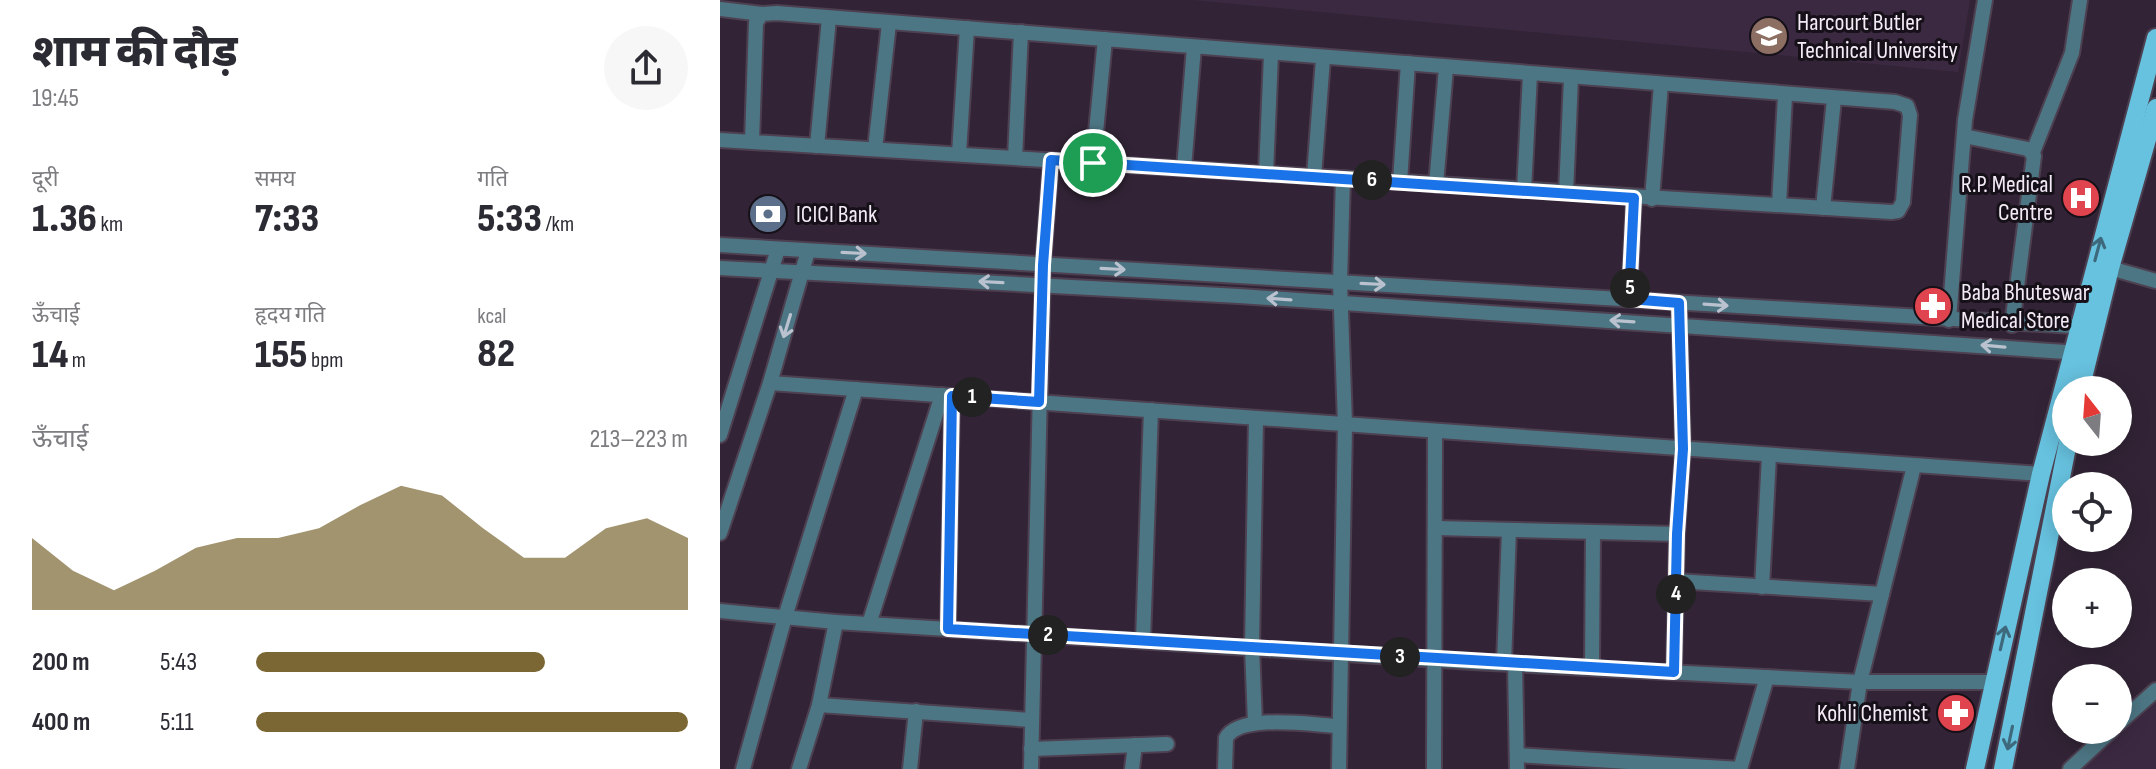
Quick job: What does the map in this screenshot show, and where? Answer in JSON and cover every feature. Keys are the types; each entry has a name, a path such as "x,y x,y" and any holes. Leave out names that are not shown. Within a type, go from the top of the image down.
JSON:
{"main road":[{"path":"1975,769 2041,474 2080,353 2156,38"},
{"path":"2086,327 2110,268 2151,144 2156,108"},
{"path":"2080,353 2080,376"},
{"path":"2003,769 2065,456"}],"street":[{"path":"1949,320 1964,136 1985,0"},
{"path":"2012,325 2035,162 2033,152 2072,53 2080,0"},
{"path":"720,9 1907,106 1910,124 1903,202 1895,212 720,140"},
{"path":"752,142 755,30 762,14"},
{"path":"817,146 829,18"},
{"path":"875,149 889,23"},
{"path":"959,154 967,28"},
{"path":"1015,158 1021,32"},
{"path":"1093,163 1105,39"},
{"path":"1184,168 1194,47"},
{"path":"1266,173 1271,55"},
{"path":"1314,176 1323,59"},
{"path":"1400,182 1408,63"},
{"path":"1436,185 1446,68"},
{"path":"1524,190 1530,75"},
{"path":"1566,192 1571,79"},
{"path":"1652,199 1661,84"},
{"path":"1779,205 1785,96"},
{"path":"1823,208 1834,99"},
{"path":"1964,136 2033,152"},
{"path":"1031,769 1043,265 1051,160"},
{"path":"1339,769 1345,424 1340,282 1343,178"},
{"path":"1629,299 1634,198"},
{"path":"720,245 2012,325 2086,327"},
{"path":"720,435 778,249"},
{"path":"720,533 770,383 808,251"},
{"path":"720,268 1341,303 2080,353"},
{"path":"2110,268 2156,281"},
{"path":"1674,672 1677,534 1683,449 1679,303"},
{"path":"720,380 737,381"},
{"path":"770,383 2041,474"},
{"path":"743,769 785,617 856,389"},
{"path":"869,624 947,396"},
{"path":"947,396 948,629"},
{"path":"1143,641 1151,410"},
{"path":"1255,723 1252,647 1256,418"},
{"path":"1434,769 1435,431"},
{"path":"1762,587 1769,456"},
{"path":"1847,769 1860,682 1914,466"},
{"path":"1436,528 1677,534"},
{"path":"1509,530 1509,664 1517,762 1740,769 1767,677"},
{"path":"1592,668 1593,532"},
{"path":"1676,581 1882,594"},
{"path":"720,611 836,622 1509,664 1860,682 1993,682"},
{"path":"799,769 819,705 836,622"},
{"path":"2132,711 2156,690"},
{"path":"819,705 1031,720"},
{"path":"910,769 916,711"},
{"path":"1225,769 1225,745 1229,732 1238,726 1255,723 1339,726"},
{"path":"1031,749 1167,744"},
{"path":"2070,769 2097,744"},
{"path":"1132,769 1135,745"}],"shaded area":[{"name":"Harcourt Butler Technical University","path":"1192,0 1970,0 1958,72"},
{"path":"2156,694 2156,769 2072,769 2100,744 2132,744 2132,715"}],"place":[{"name":"Harcourt Butler Technical University","path":"1769,36"},
{"name":"R.P. Medical Centre","path":"2081,198"},
{"name":"ICICI Bank","path":"768,214"},
{"name":"Baba Bhuteswar Medical Store","path":"1933,306"},
{"name":"Kohli Chemist","path":"1956,713"}],"route":[{"path":"1051,160 1093,163 1634,198 1629,299 1679,303 1683,449 1677,534 1674,672 948,629 952,396 1039,402 1043,265 1051,160"}]}
